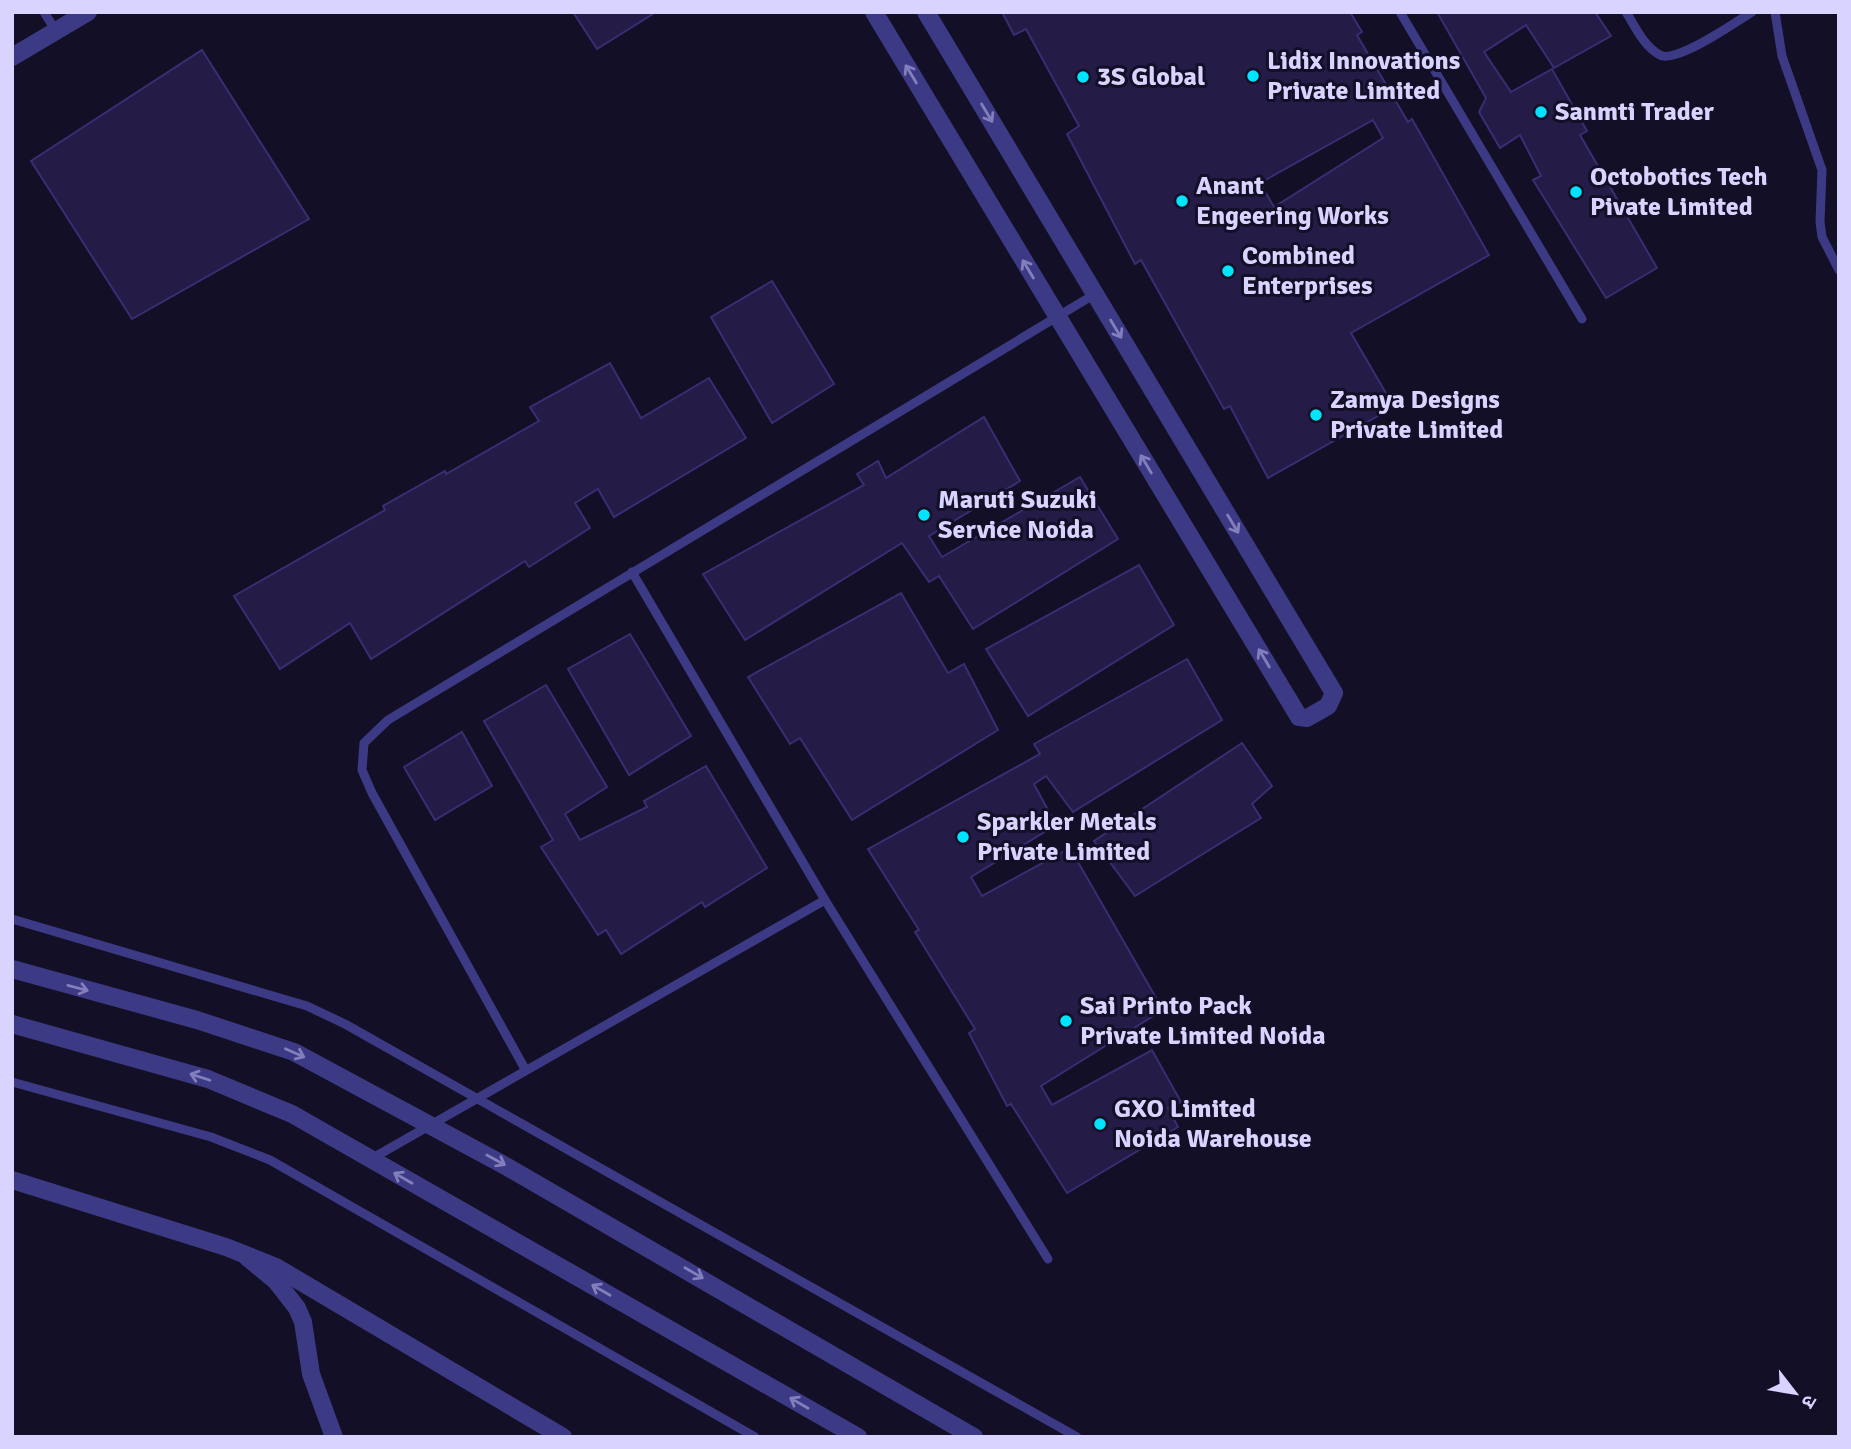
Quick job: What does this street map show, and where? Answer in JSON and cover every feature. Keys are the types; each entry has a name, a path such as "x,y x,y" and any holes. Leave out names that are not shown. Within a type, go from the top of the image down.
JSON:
{"street":[{"path":"12,57 88,12"},
{"path":"874,12 1299,717 1307,719 1328,706 1334,693 926,12"},
{"path":"12,969 197,1020 293,1052 433,1125 786,1325 974,1437"},
{"path":"12,1024 208,1079 292,1114 858,1437"},
{"path":"12,1180 276,1267 563,1437"},
{"path":"243,1254 276,1280 297,1308 303,1322 311,1374 334,1437"}],"lane":[{"path":"44,12 56,31"},
{"path":"1399,12 1582,319"},
{"path":"1626,12 1651,48 1661,57 1672,57 1752,12"},
{"path":"1775,12 1782,56 1822,170 1822,237 1839,270"},
{"path":"525,1069 372,793 361,761 364,743 388,720 1055,315 1095,294"},
{"path":"632,572 825,900 1048,1259"},
{"path":"371,1159 825,900"},
{"path":"12,919 307,1006 345,1024 1077,1437"},
{"path":"12,1082 211,1137 270,1160 755,1437"}],"building":[{"path":"573,12 656,12 597,49"},
{"path":"1002,12 1350,12 1362,32 1357,35 1408,122 1412,119 1489,255 1351,333 1394,407 1268,478 1230,406 1224,409 1141,260 1135,264 1067,134 1079,126 1026,29 1014,35","holes":["1373,120 1383,138 1274,207 1260,183"]},
{"path":"1437,12 1595,12 1611,36 1554,68 1526,25 1484,52 1511,92 1552,69 1587,131 1580,135 1657,268 1606,298 1533,180 1541,176 1520,135 1500,148 1479,112 1486,98"},
{"path":"202,50 309,219 132,319 31,161"},
{"path":"772,281 834,384 772,423 711,317"},
{"path":"610,363 641,418 709,378 746,438 614,517 598,489 575,503 590,528 529,567 525,561 371,659 350,623 280,669 234,596 385,510 383,506 539,421 530,407"},
{"path":"984,417 1020,481 929,536 942,557 1080,477 1118,539 973,629 939,576 929,582 902,543 745,640 703,574 864,485 857,474 878,461 886,478"},
{"path":"1139,565 1174,625 1028,716 986,649"},
{"path":"901,593 948,673 964,664 998,730 852,820 800,738 790,744 748,677"},
{"path":"630,634 691,736 629,775 568,669"},
{"path":"1187,659 1222,720 1073,812 1046,776 1034,784 1056,825 971,877 982,896 1070,848 1163,1010 1041,1086 1052,1105 1152,1050 1181,1102 1168,1108 1178,1127 1067,1193 1011,1104 1007,1106 969,1033 975,1029 915,932 919,930 868,849 1040,754 1034,744"},
{"path":"546,685 607,787 565,814 580,840 647,807 644,801 706,766 767,868 705,907 702,902 621,954 606,930 598,935 541,847 553,840 484,721"},
{"path":"462,732 492,786 435,820 404,767"},
{"path":"1242,743 1272,786 1252,804 1261,818 1135,896 1094,841"}],"place":[{"name":"Lidix Innovations Private Limited","path":"1253,76"},
{"name":"3S Global","path":"1083,77"},
{"name":"Sanmti Trader","path":"1541,112"},
{"name":"Octobotics Tech Pivate Limited","path":"1576,192"},
{"name":"Anant Engeering Works","path":"1182,201"},
{"name":"Combined Enterprises","path":"1228,271"},
{"name":"Zamya Designs Private Limited","path":"1316,415"},
{"name":"Maruti Suzuki Service Noida","path":"924,515"},
{"name":"Sparkler Metals Private Limited","path":"963,837"},
{"name":"Sai Printo Pack Private Limited Noida","path":"1066,1021"},
{"name":"GXO Limited Noida Warehouse","path":"1100,1124"}]}
